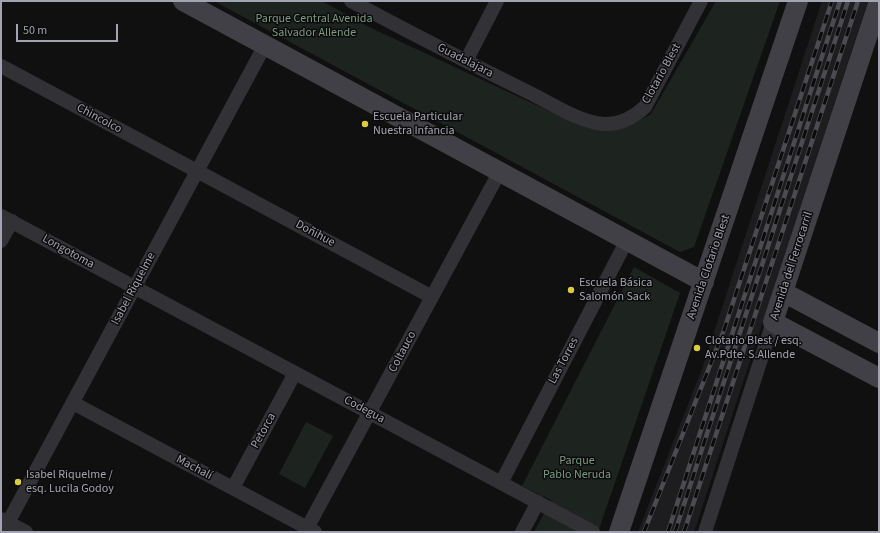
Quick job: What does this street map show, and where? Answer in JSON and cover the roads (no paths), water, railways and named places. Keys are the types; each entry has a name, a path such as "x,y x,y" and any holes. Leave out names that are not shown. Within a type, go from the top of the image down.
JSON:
{"street":[{"path":"183,1 704,282"},
{"name":"Guadalajara","path":"351,1 580,118"},
{"path":"466,61 498,1"},
{"name":"Clotario Blest","path":"580,118 596,123 614,124 623,122 639,113 650,99 701,1"},
{"name":"Avenida Clotario Blest","path":"619,532 798,1"},
{"name":"Avenida del Ferrocarril","path":"705,532 879,1"},
{"name":"Isabel Riquelme","path":"4,525 73,403 265,45"},
{"name":"Chincolco","path":"1,66 197,171"},
{"name":"Doñihue","path":"197,171 432,296"},
{"name":"Coltauco","path":"309,531 432,296 500,171"},
{"path":"1,241 6,219"},
{"name":"Longotoma","path":"6,219 134,288"},
{"name":"Las Torres","path":"501,483 627,240"},
{"name":"Codegua","path":"134,288 593,532"},
{"path":"783,292 879,343"},
{"path":"773,322 879,378"},
{"name":"Petorca","path":"233,488 295,373"},
{"name":"Machalí","path":"73,403 233,488 309,531"},
{"path":"522,532 538,502"},
{"path":"4,525 26,532"}],"railway":[{"path":"644,532 724,330 832,1"},
{"path":"668,532 840,1"},
{"path":"675,532 848,1"},
{"path":"684,532 858,1"}],"place":[{"name":"Escuela Particular Nuestra Infancia","path":"365,124"},
{"name":"Escuela Básica Salomón Sack","path":"571,290"},
{"name":"Clotario Blest / esq. Av.Pdte. S.Allende","path":"697,348"},
{"name":"Isabel Riquelme / esq. Lucila Godoy","path":"18,482"}],"park label":[{"name":"Parque Central Avenida Salvador Allende","path":"314,26"},
{"name":"Parque Pablo Neruda","path":"577,468"}]}
